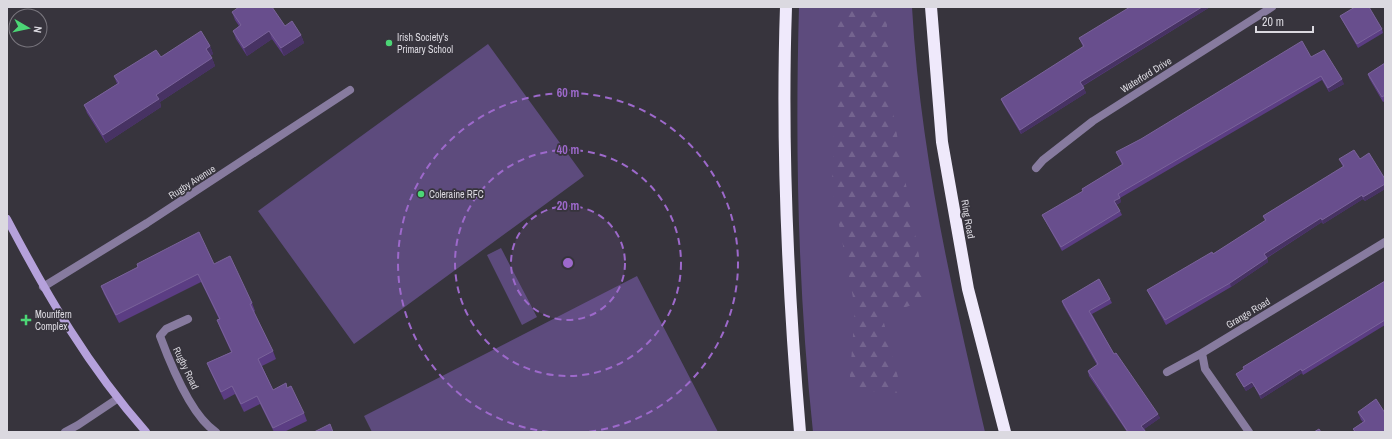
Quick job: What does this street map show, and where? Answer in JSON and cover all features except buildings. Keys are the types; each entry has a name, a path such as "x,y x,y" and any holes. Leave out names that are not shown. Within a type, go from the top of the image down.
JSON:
{"highway":[{"path":"786,7 784,50 788,226 795,372 800,432"},
{"name":"Ring Road","path":"931,7 937,95 947,173 968,289 1005,432"}],"street":[{"name":"Waterford Drive","path":"1036,168 1043,160 1093,121 1272,7"},
{"name":"Rugby Avenue","path":"43,287 153,219 350,90"},
{"path":"7,219 43,287 74,338 117,399 146,432"},
{"name":"Grange Road","path":"1167,372 1202,353 1385,242"},
{"name":"Rugby Road","path":"188,319 166,329 160,336 171,365 197,412 216,432"},
{"path":"1202,353 1205,369 1249,432"},
{"path":"65,432 117,399"}],"green space":[{"path":"799,7 912,7 922,114 939,221 985,432 813,432 804,326 799,220 797,113"},
{"path":"838,7 886,7 891,102 927,300 882,315 902,393 849,390 855,308 832,188"},
{"name":"Coleraine RFC","path":"488,44 584,176 354,344 258,211"},
{"path":"501,248 537,317 522,325 487,255"},
{"path":"637,276 718,432 372,432 364,416"}],"place":[{"name":"Irish Society's Primary School","path":"389,43"},
{"name":"Coleraine RFC","path":"421,194"},
{"name":"Mountfern Complex","path":"26,320"}]}
